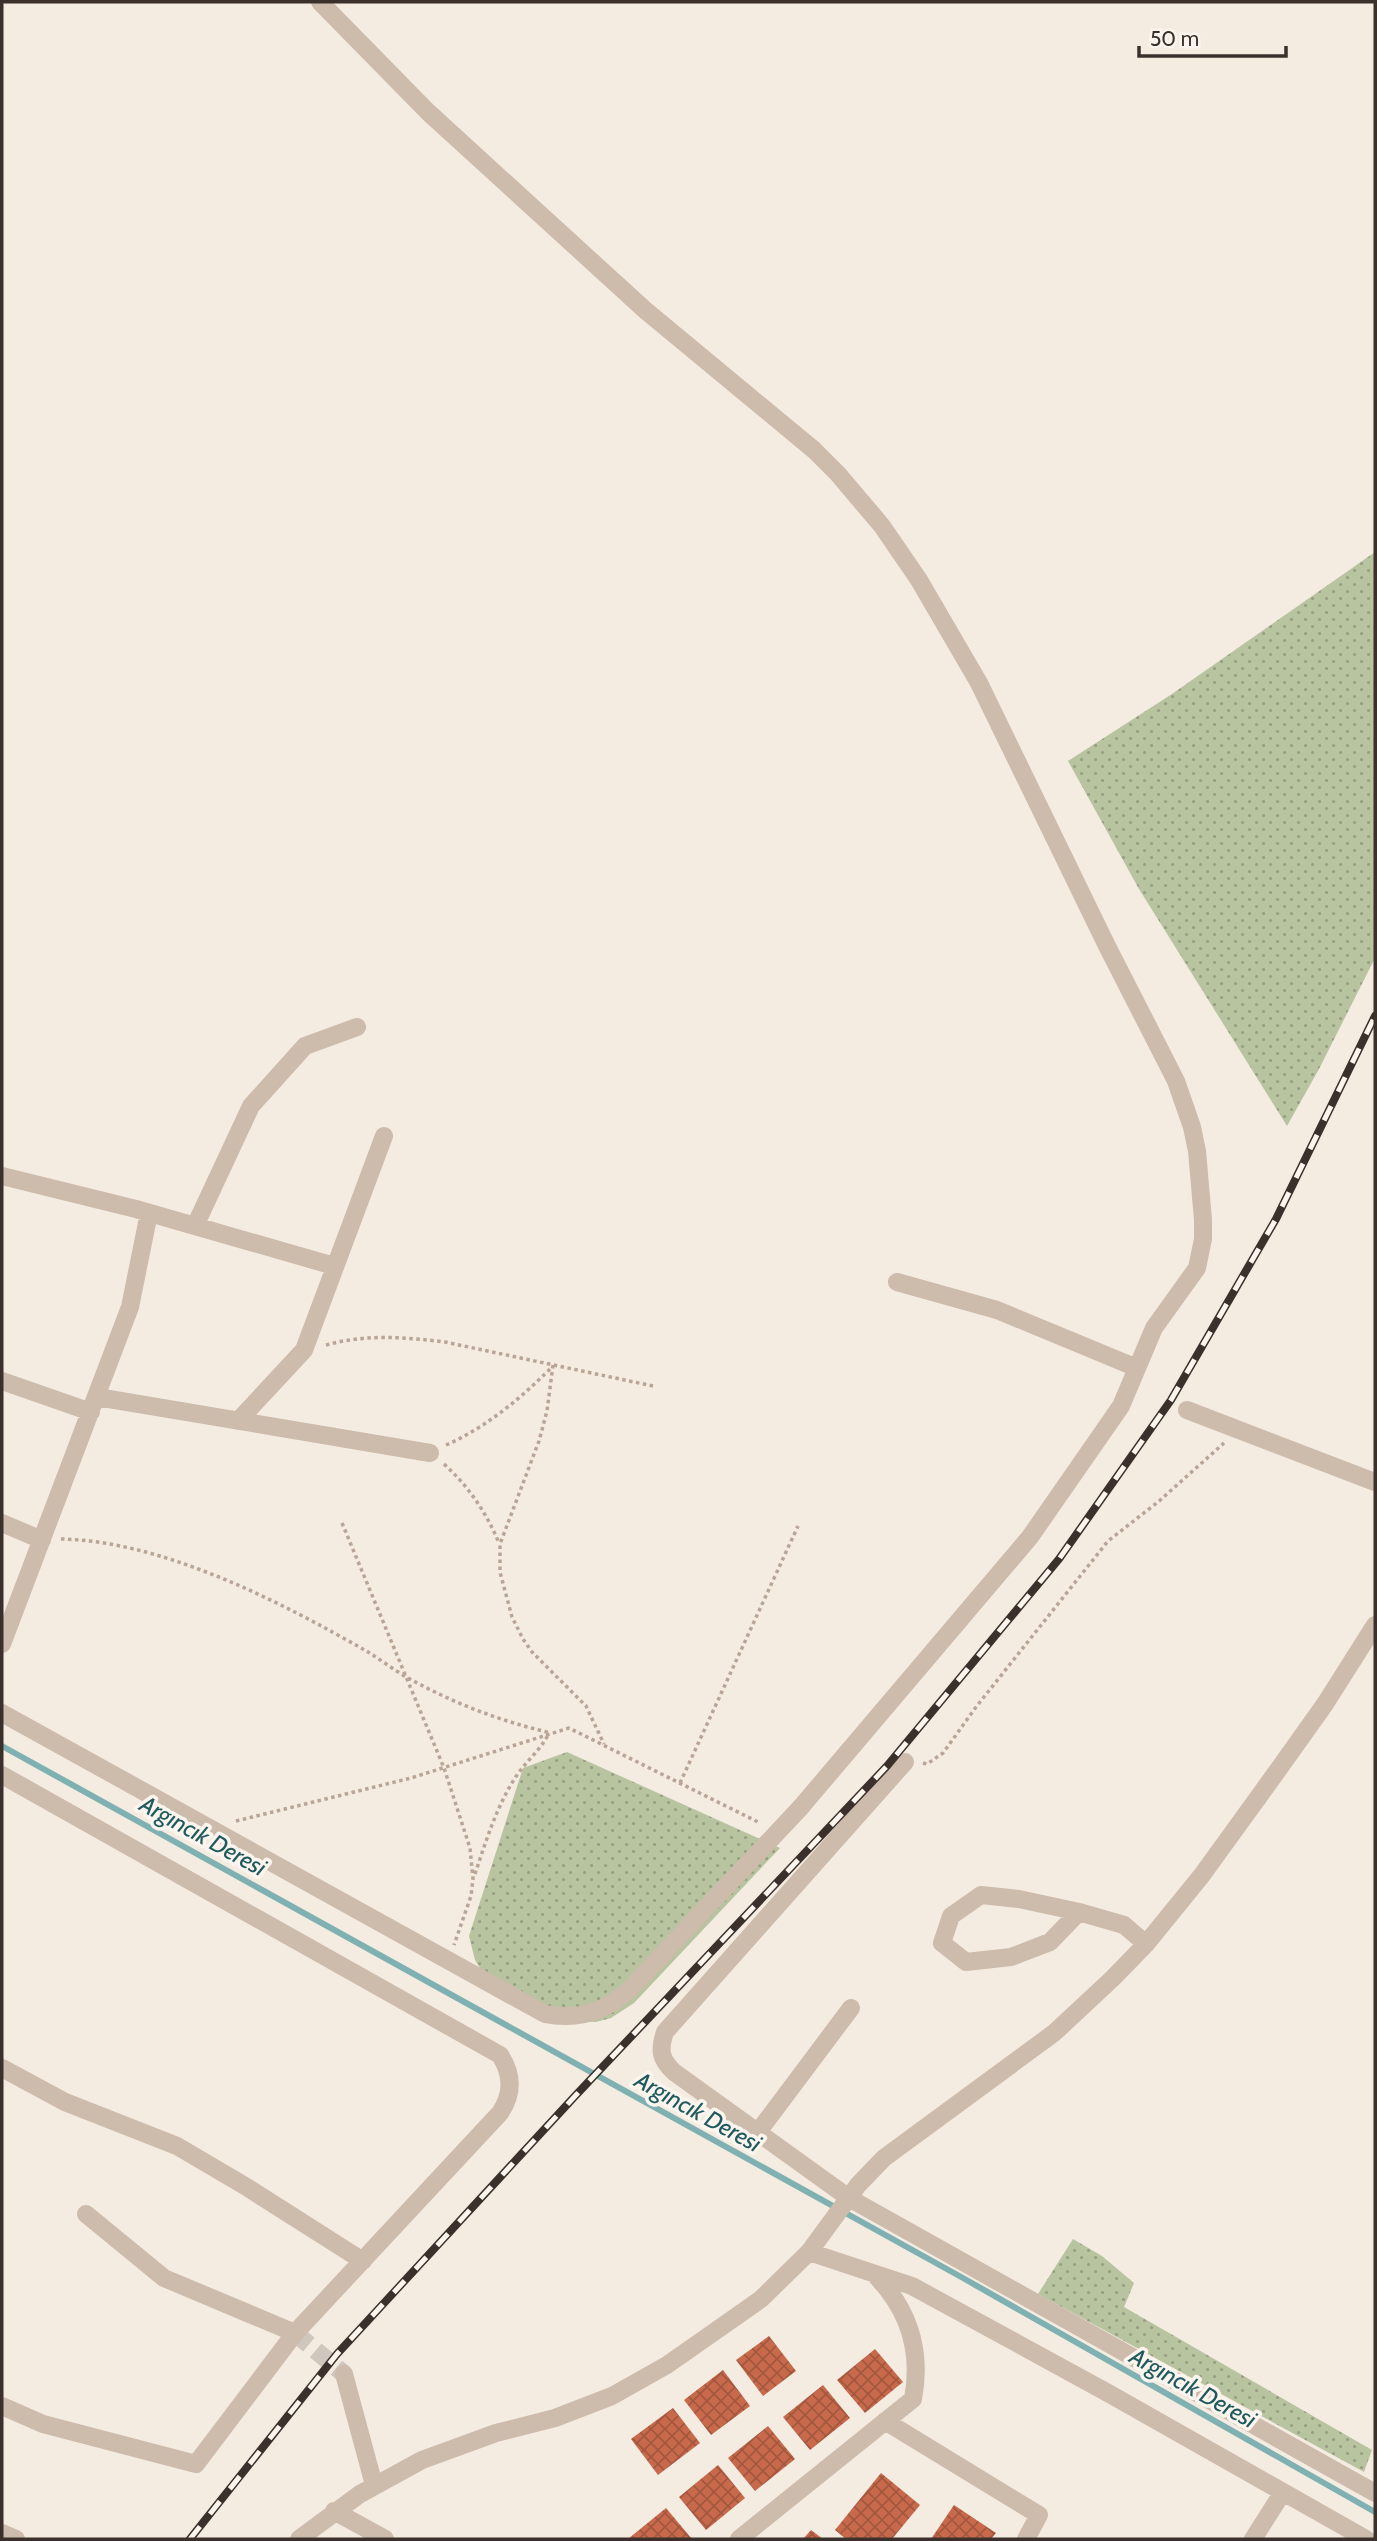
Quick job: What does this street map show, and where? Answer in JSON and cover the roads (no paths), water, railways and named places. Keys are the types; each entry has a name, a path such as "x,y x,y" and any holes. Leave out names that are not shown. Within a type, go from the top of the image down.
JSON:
{"street":[{"path":"2,1713 545,2014 573,2017 600,2010 612,2004 633,1986 777,1832 1030,1537 1121,1406 1154,1328 1197,1268 1200,1254 1203,1220 1200,1176 1192,1127 1171,1070 1107,946 979,683 895,544 838,474 788,428 645,310 428,112 320,2"},
{"path":"195,1226 251,1106 305,1046 357,1027"},
{"path":"238,1421 304,1350 384,1136"},
{"path":"2,1176 149,1213 334,1266"},
{"path":"2,1644 130,1307 149,1213"},
{"path":"897,1282 998,1310 1137,1368"},
{"path":"2,1381 94,1404 238,1421 430,1453"},
{"path":"1186,1410 1375,1482"},
{"path":"2,1523 42,1540"},
{"path":"299,2539 334,2511 374,2485 422,2460 459,2445 564,2415 612,2396 640,2381 738,2317 783,2279 809,2252 847,2201 884,2158 1054,2034 1146,1944 1202,1875 1370,1646 1375,1625"},
{"path":"905,1762 666,2032 660,2048 662,2061 847,2201 1375,2493"},
{"path":"2,1775 500,2055 509,2071 510,2080 505,2106 295,2333 196,2464 43,2424 2,2406"},
{"path":"1079,1912 1050,1942 1011,1957 967,1962 942,1942 951,1916 981,1895 1019,1899 1079,1912 1124,1925 1146,1944"},
{"path":"758,2132 851,2008"},
{"path":"2,2068 65,2102 177,2147 245,2186 363,2261"},
{"path":"86,2214 164,2278 295,2333"},
{"path":"809,2252 912,2286 1366,2539"},
{"path":"739,2539 913,2399 916,2352 906,2317 886,2286 873,2273"},
{"path":"344,2374 374,2485"},
{"path":"885,2421 1039,2515 1026,2539"},
{"path":"1253,2539 1283,2492"},
{"path":"334,2511 384,2539"},
{"path":"2,2533 16,2539"}],"waterway":[{"name":"Argıncık Deresi","path":"2,1746 963,2278 1375,2512"}],"tunnel":[{"path":"295,2333 344,2374"}],"railway":[{"path":"190,2539 337,2354 576,2095 887,1766 1059,1559 1171,1400 1276,1219 1375,1016"}]}
